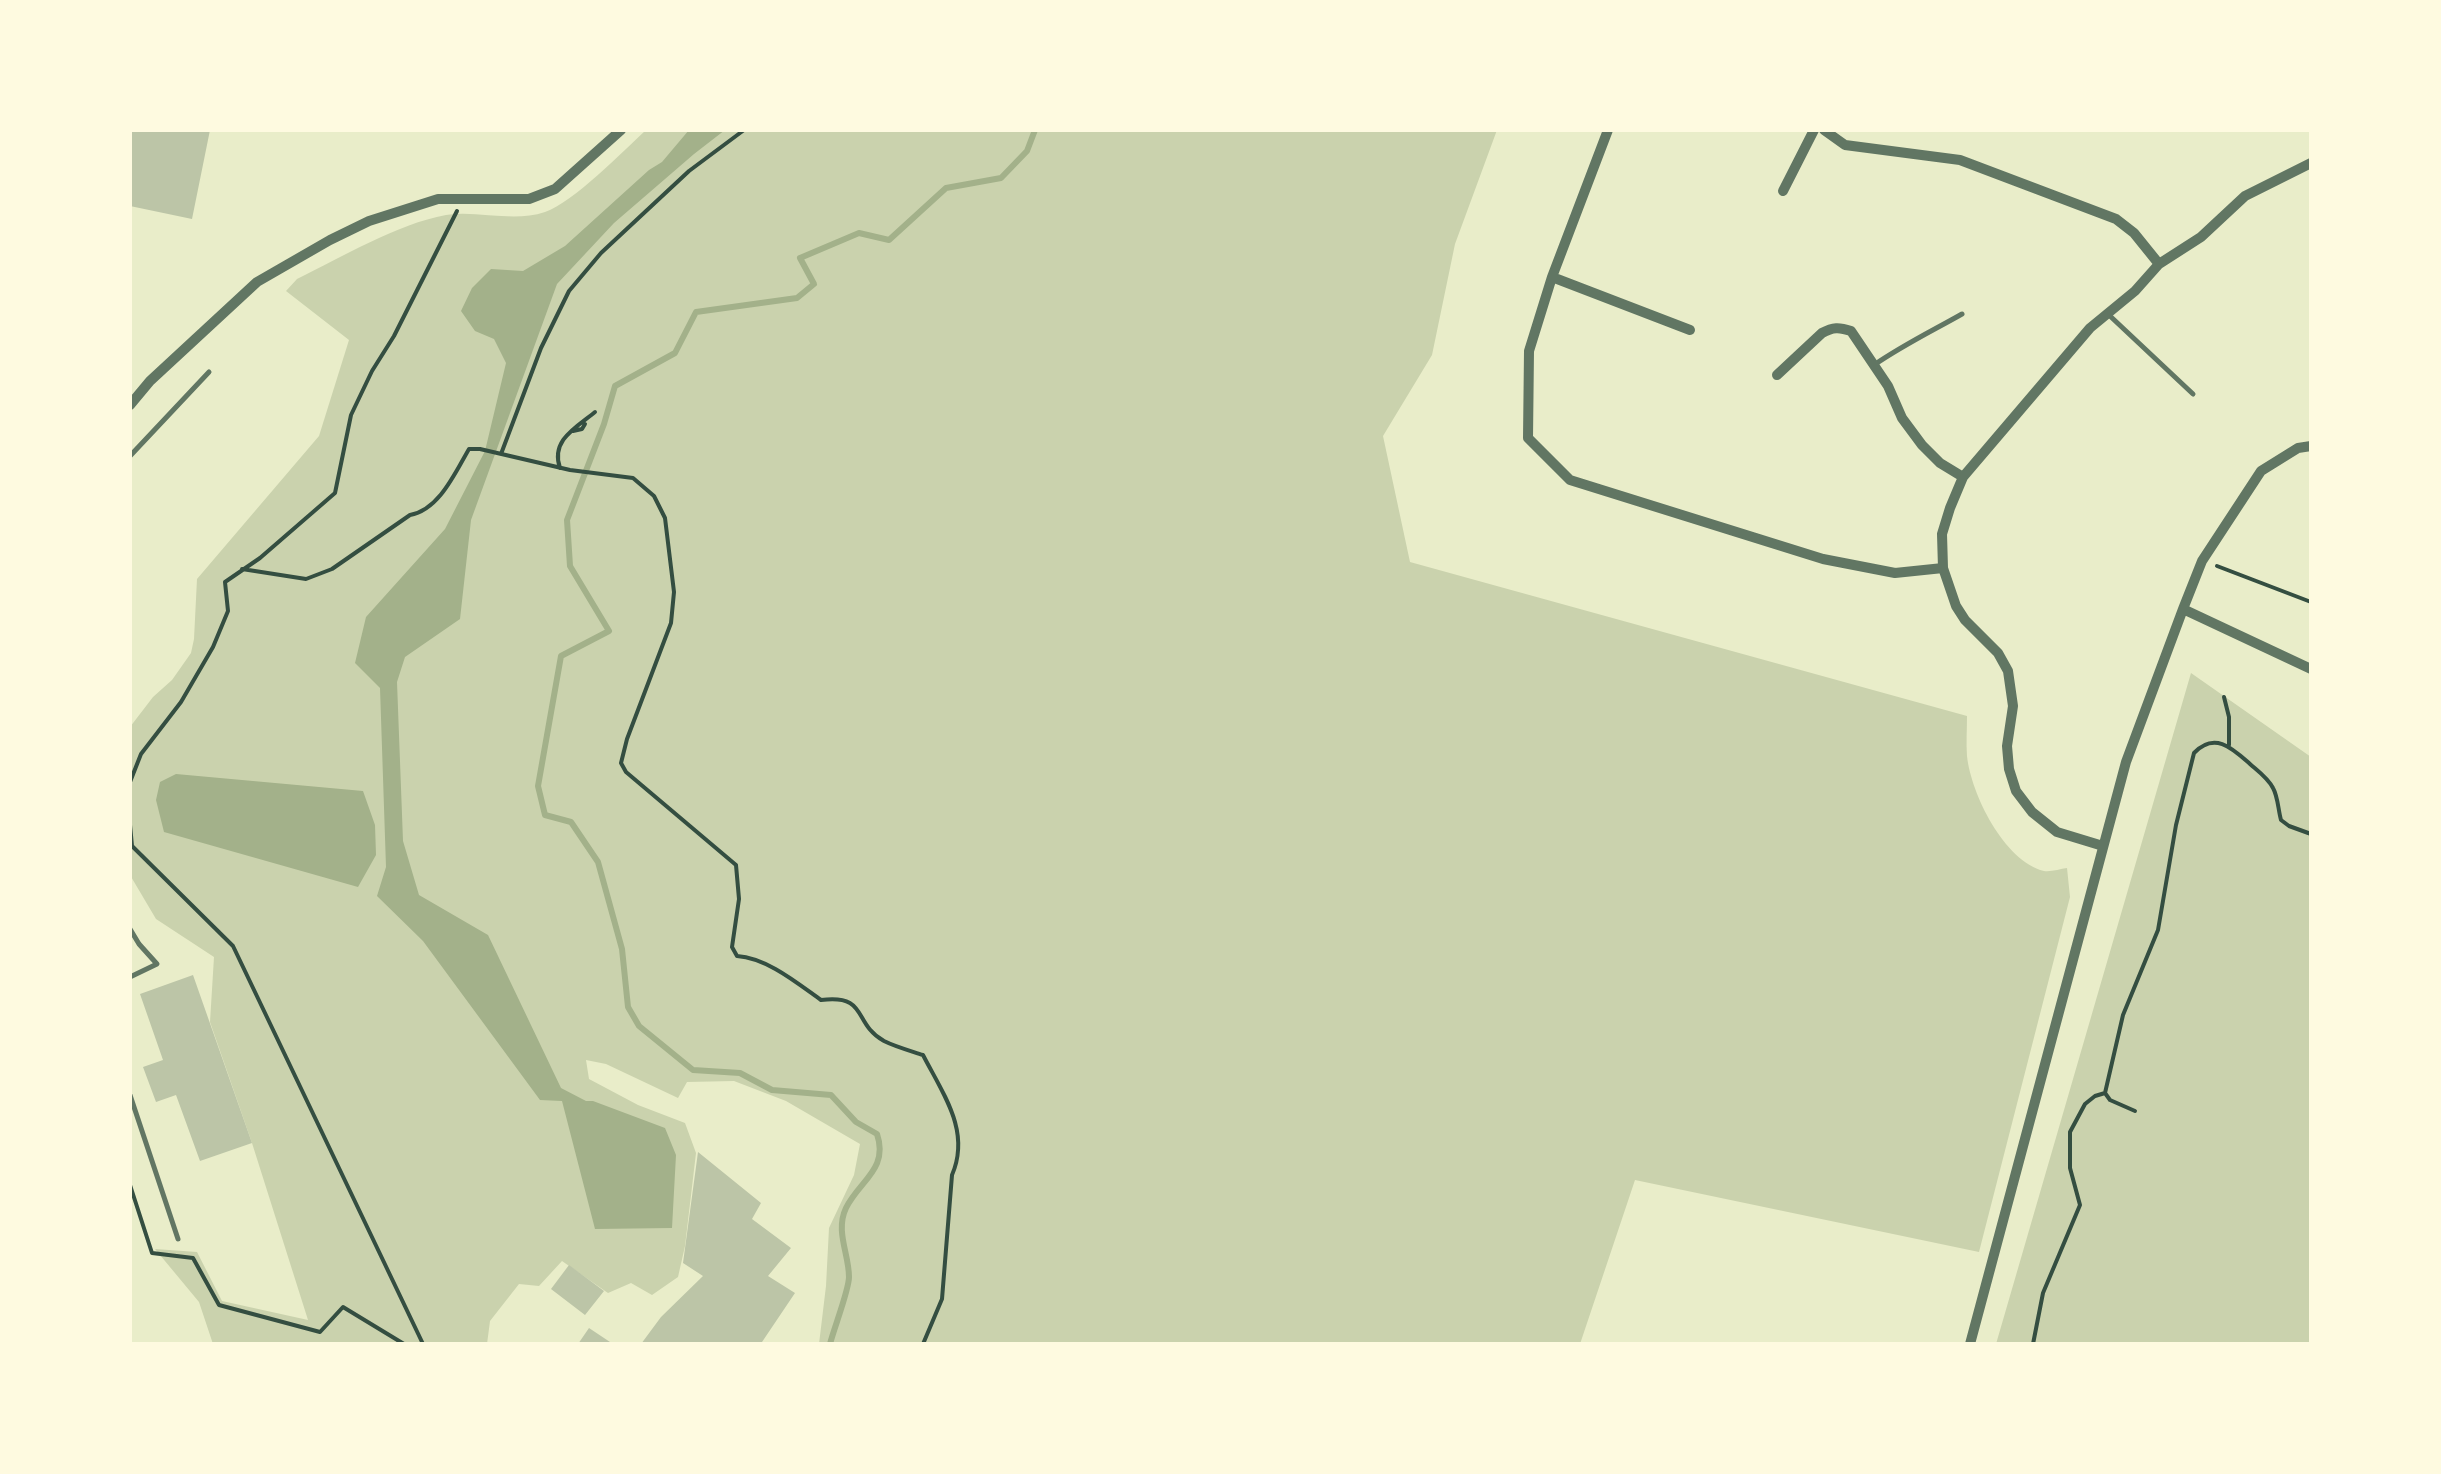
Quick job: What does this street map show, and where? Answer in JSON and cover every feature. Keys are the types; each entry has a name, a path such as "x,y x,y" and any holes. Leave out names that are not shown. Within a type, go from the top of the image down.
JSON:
{"street":[{"path":"130,405 150,381 257,282 330,240 369,221 438,200 529,198 544,194 622,130"},
{"path":"1608,130 1552,276 1529,351 1528,438 1570,480 1823,559 1895,573 1943,568"},
{"path":"1783,191 1814,130"},
{"path":"1824,130 1845,144 1960,160 2116,219 2159,264"},
{"path":"2103,846 2057,832 2032,812 2016,791 2007,746 2013,706 2008,671 1998,653 1956,606 1943,568 1942,534 1964,478 2074,344 2135,292 2159,264 2202,236 2245,196 2311,163"},
{"path":"1552,276 1690,330"},
{"path":"1777,375 1822,332 1831,328 1851,331 1922,445 1940,463 1964,478"},
{"path":"1970,1344 2126,762 2183,608 2202,560 2261,471 2298,448 2311,446"},
{"path":"2183,608 2311,669"}],"lane":[{"path":"1874,365 1962,314"},
{"path":"2108,314 2193,394"},
{"path":"130,456 209,372"},
{"path":"130,929 156,964 130,977"},
{"path":"130,1095 178,1239"}],"path":[{"path":"500,454 541,348 569,292 601,253 689,171 744,130"},
{"path":"130,782 141,754 181,702 213,647 228,611 225,582 260,558 335,493 352,415 463,198"},
{"path":"560,468 556,457 564,436 595,412"},
{"path":"572,431 585,424"},
{"path":"242,569 306,579 332,569 410,514 424,512 449,484 469,449 570,470 634,478 654,496 666,518 674,592 671,622 627,739 622,763 626,772 736,865 740,899 732,947 738,956 748,956 785,975 822,1000 840,998 853,1003 866,1025 882,1040 923,1056 960,1132 958,1162 952,1176 942,1299 923,1344"},
{"path":"2202,560 2311,602"},
{"path":"2224,698 2229,745"},
{"path":"2134,1110 2110,1100 2105,1093 2123,1015 2158,930 2176,825 2194,753 2200,746 2229,745 2274,789 2281,820 2311,834"},
{"path":"130,825 132,846 234,946 423,1344"},
{"path":"2033,1344 2043,1293 2080,1206 2070,1168 2070,1132 2085,1104 2105,1093"},
{"path":"130,1185 152,1253 194,1258 219,1305 320,1332 343,1307 404,1344"}],"shaded area":[{"path":"646,130 1497,130 1455,244 1432,355 1383,436 1410,562 1967,716 1970,771 1992,824 2029,865 2044,871 2067,868 2070,897 1979,1252 1635,1180 1580,1344 819,1344 829,1228 854,1175 860,1144 786,1101 734,1081 687,1082 678,1098 606,1064 586,1060 589,1079 638,1105 685,1123 696,1153 678,1277 652,1295 631,1283 608,1293 562,1261 539,1286 519,1284 490,1321 487,1344 213,1344 199,1302 155,1249 197,1252 222,1301 308,1320 210,1022 214,957 156,919 130,875 130,727 191,653 197,579 319,436 349,340 286,291 297,279 351,251 427,219 458,214 533,215 557,207"},
{"path":"689,130 725,130 614,223 557,284 471,520 460,619 405,657 397,682 403,841 419,895 488,935 561,1088 586,1101 665,1128 676,1155 672,1228 595,1229 562,1101 540,1100 423,941 377,896 386,867 380,688 355,663 366,617 445,529 485,451 506,363 494,339 475,331 461,311 472,288 491,269 523,271 565,246 662,162"},
{"path":"2191,673 2311,757 2311,1344 1996,1344"},
{"path":"176,774 363,791 375,825 376,855 358,887 164,832 156,800 160,782"}],"building":[{"path":"130,130 210,130 192,219 130,206"},
{"path":"193,975 252,1143 200,1161 176,1095 156,1102 143,1067 163,1060 140,994"},
{"path":"698,1152 761,1203 752,1219 791,1248 768,1276 795,1293 764,1344 641,1344 661,1317 703,1276 683,1263"},
{"path":"569,1265 604,1291 585,1315 551,1289"},
{"path":"589,1328 613,1344 578,1344"}],"waterway":[{"path":"830,1344 849,1277 843,1217 876,1166 880,1146 877,1134 856,1122 831,1095 772,1090 740,1073 693,1070 639,1026 628,1007 622,949 598,862 571,822 545,815 538,786 561,656 609,631 570,566 567,520 615,386 675,353 696,312 797,298 814,284 800,258 859,233 889,240 946,188 1001,178 1027,151 1035,130"}]}
